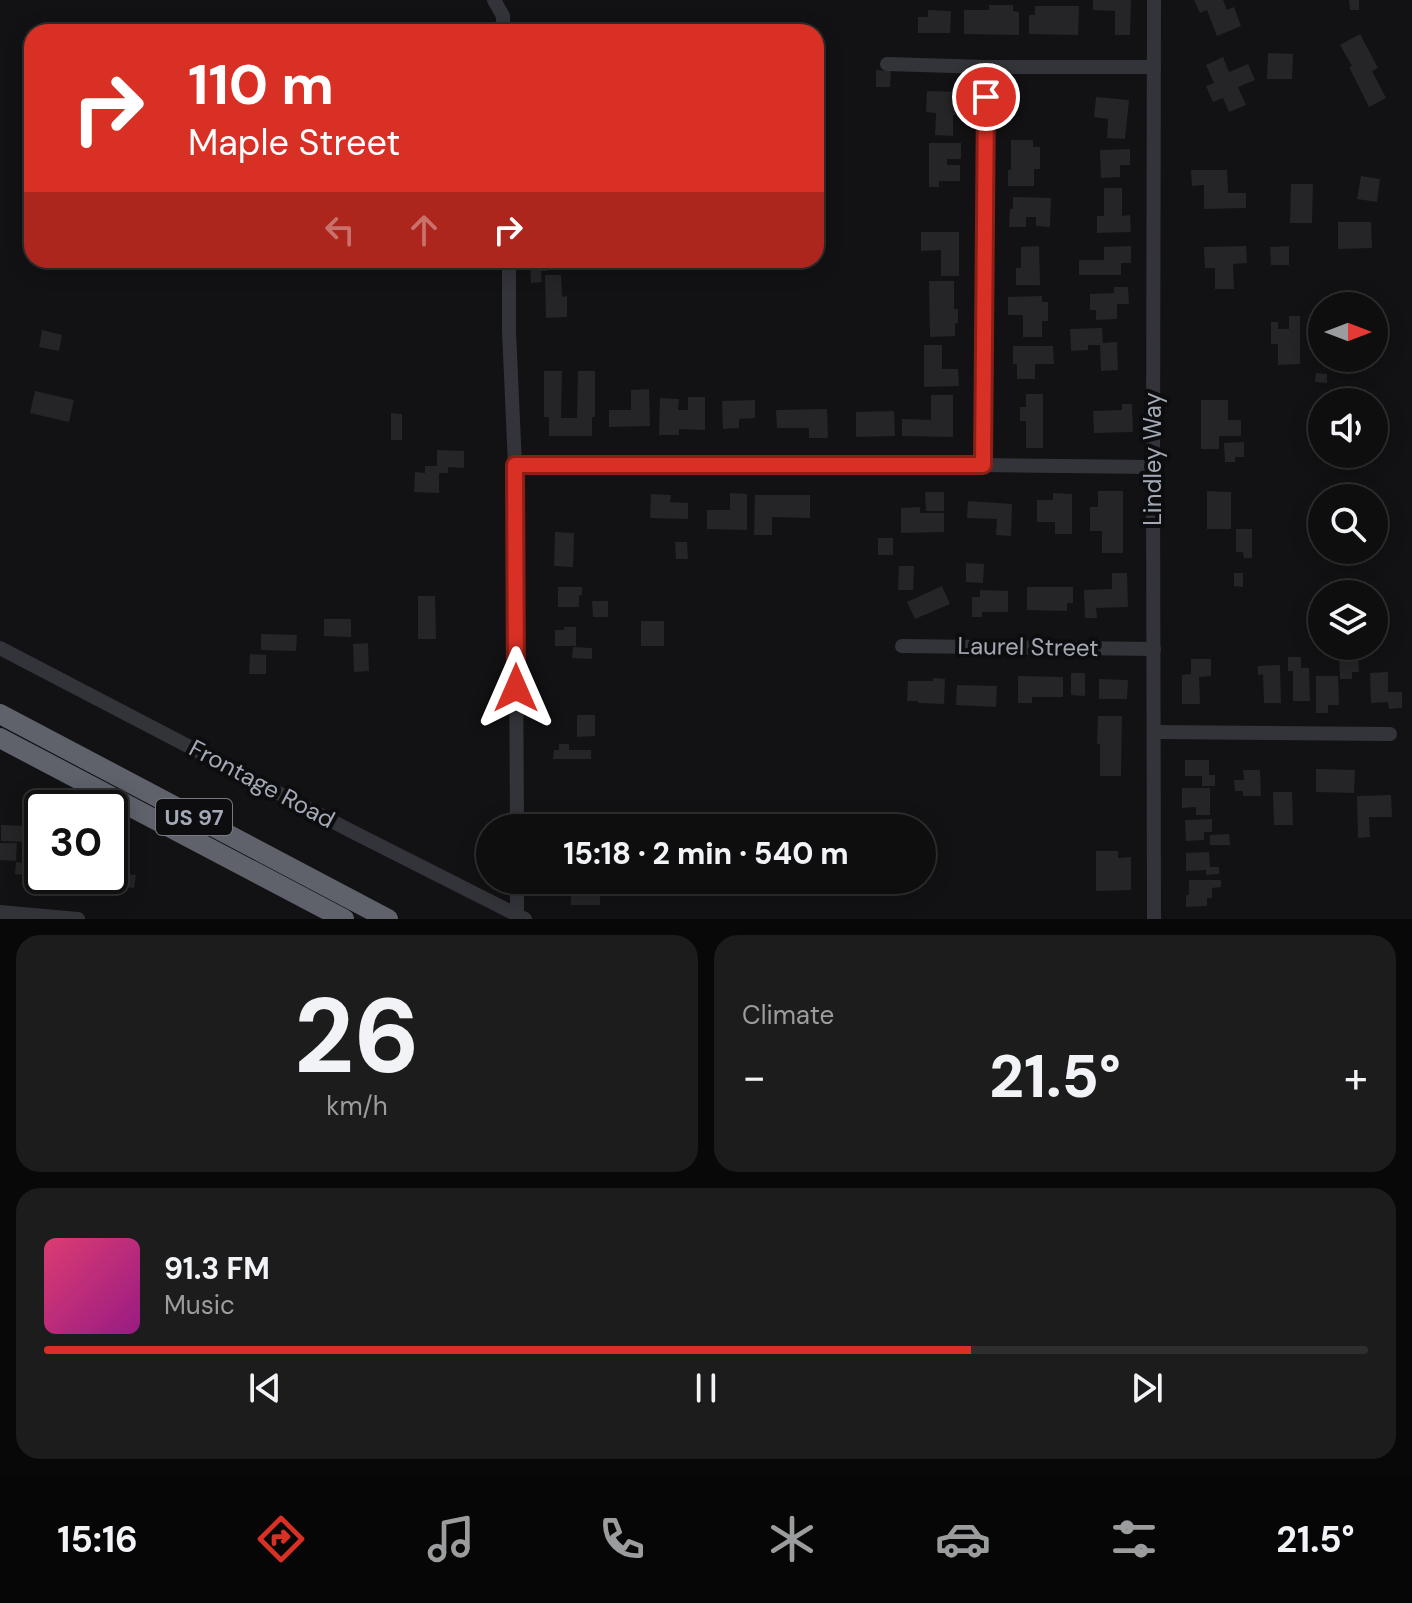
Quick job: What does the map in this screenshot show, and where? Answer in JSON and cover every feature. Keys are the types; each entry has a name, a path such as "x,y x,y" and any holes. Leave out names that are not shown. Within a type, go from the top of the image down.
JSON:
{"highway":[{"name":"US 97","path":"0,714 388,919"},
{"name":"US 97","path":"0,738 344,919"}],"street":[{"path":"494,0 503,16 503,24"},
{"name":"Lindley Way","path":"1154,0 1154,919"},
{"path":"887,64 1154,67"},
{"path":"983,465 986,67"},
{"path":"509,268 515,465 517,814"},
{"path":"515,465 1153,467"},
{"name":"Laurel Street","path":"902,646 1154,649"},
{"name":"Frontage Road","path":"0,648 521,917"},
{"path":"1154,732 1390,734"},
{"path":"519,894 521,917"},
{"path":"0,912 78,919"}],"building":[{"path":"1093,0 1131,0 1130,35 1115,35 1115,11 1093,10"},
{"path":"1194,0 1223,0 1227,10 1234,7 1241,26 1217,36 1207,10 1200,13"},
{"path":"1349,0 1359,0 1359,10 1350,10"},
{"path":"989,5 1013,5 1013,11 1019,12 1019,35 964,34 964,10 989,10"},
{"path":"1035,6 1079,6 1078,35 1029,34 1029,15 1035,15"},
{"path":"928,10 951,11 950,33 918,33 918,17 928,17"},
{"path":"1360,34 1378,68 1372,71 1386,98 1369,107 1340,45"},
{"path":"1268,53 1293,54 1292,79 1267,79"},
{"path":"1223,57 1229,72 1248,64 1255,80 1238,87 1246,105 1229,112 1223,98 1213,102 1206,86 1214,83 1206,65"},
{"path":"876,70 891,71 890,87 876,87"},
{"path":"927,91 960,92 959,115 953,115 953,136 935,135 936,113 926,112"},
{"path":"1096,97 1129,100 1125,139 1107,138 1108,119 1094,117"},
{"path":"1011,140 1033,140 1033,147 1040,147 1040,169 1034,169 1034,186 1008,186"},
{"path":"929,143 961,143 961,159 947,159 947,165 960,165 960,181 939,181 939,187 929,187"},
{"path":"1130,149 1130,165 1120,165 1120,177 1101,178 1100,150"},
{"path":"1191,170 1227,170 1228,193 1246,193 1246,208 1204,209 1204,185 1192,186"},
{"path":"1361,176 1380,179 1377,202 1357,199"},
{"path":"1291,184 1313,184 1312,223 1290,223"},
{"path":"1104,188 1122,188 1122,216 1130,215 1131,232 1097,233 1097,216 1104,216"},
{"path":"1013,197 1051,198 1050,227 1036,226 1036,217 1026,217 1026,227 1009,227"},
{"path":"1338,222 1371,222 1372,248 1338,249"},
{"path":"921,232 959,232 959,276 941,276 941,250 921,251"},
{"path":"1039,246 1040,285 1016,285 1016,268 1021,268 1021,247"},
{"path":"1131,246 1131,263 1121,263 1121,275 1079,275 1079,260 1104,260 1104,247"},
{"path":"1246,246 1247,263 1233,264 1234,289 1215,289 1215,268 1205,268 1204,247"},
{"path":"1289,246 1289,265 1271,265 1270,247"},
{"path":"530,268 547,268 547,271 541,271 542,282 531,283"},
{"path":"545,275 561,275 562,297 567,296 567,317 546,318"},
{"path":"929,281 954,281 954,309 958,309 955,336 930,337"},
{"path":"1114,287 1128,287 1129,304 1117,304 1117,319 1096,320 1096,310 1090,310 1090,294 1114,293"},
{"path":"1042,296 1042,302 1048,302 1048,321 1042,321 1042,337 1023,337 1023,315 1008,315 1008,297"},
{"path":"1289,316 1300,316 1300,364 1278,365 1278,344 1271,344 1271,322 1278,322 1278,329 1289,329"},
{"path":"1102,328 1103,343 1117,342 1118,370 1101,371 1100,345 1088,345 1088,350 1071,351 1070,329"},
{"path":"42,330 62,335 59,351 39,347"},
{"path":"924,345 942,345 942,369 958,369 959,386 924,387"},
{"path":"1013,346 1053,346 1054,364 1035,364 1035,379 1017,379"},
{"path":"544,371 562,371 561,418 577,418 578,371 595,371 592,436 549,436 549,417 544,417"},
{"path":"1316,373 1327,374 1327,383 1315,382"},
{"path":"649,389 650,426 609,427 609,410 631,410 631,390"},
{"path":"35,391 74,400 69,422 30,413"},
{"path":"1026,394 1043,394 1043,448 1026,448 1026,421 1020,421 1020,407 1026,407"},
{"path":"931,395 953,395 953,437 902,436 902,419 931,420"},
{"path":"688,397 705,397 705,430 679,429 679,435 659,435 660,398 679,399 678,410 688,410"},
{"path":"755,400 755,418 739,419 739,428 723,429 722,401"},
{"path":"1201,400 1228,400 1228,420 1241,420 1241,436 1219,436 1219,449 1201,449"},
{"path":"1122,404 1132,404 1133,432 1094,433 1093,411 1122,410"},
{"path":"827,409 828,438 809,438 809,428 777,428 776,410"},
{"path":"894,411 895,436 856,437 856,412"},
{"path":"391,413 402,414 402,440 391,440"},
{"path":"1244,442 1244,457 1235,457 1235,462 1225,462 1224,443"},
{"path":"437,450 464,451 464,468 448,467 448,473 439,473 439,493 414,492 415,472 425,473 425,466 437,466"},
{"path":"1098,491 1123,491 1123,553 1102,553 1102,531 1090,531 1090,507 1098,507"},
{"path":"1207,491 1231,492 1231,529 1207,529"},
{"path":"925,492 944,492 944,511 926,511"},
{"path":"730,493 747,494 747,530 707,529 707,510 730,510"},
{"path":"1053,493 1072,494 1072,534 1055,534 1055,522 1037,522 1037,500 1053,500"},
{"path":"651,494 671,495 670,502 688,503 688,519 650,518"},
{"path":"755,495 810,495 810,518 772,517 772,535 754,535"},
{"path":"968,501 1012,504 1011,536 996,535 997,519 967,518"},
{"path":"920,507 920,513 944,513 944,532 901,533 901,508"},
{"path":"1236,529 1252,529 1252,558 1244,558 1243,552 1236,552"},
{"path":"555,532 574,533 573,567 554,566"},
{"path":"878,538 893,538 893,555 878,555"},
{"path":"675,542 687,542 688,559 676,559"},
{"path":"966,563 984,564 983,583 966,582"},
{"path":"899,566 914,566 913,590 898,590"},
{"path":"1112,573 1127,573 1128,607 1096,608 1097,618 1085,618 1084,590 1112,589"},
{"path":"1234,573 1243,573 1243,587 1234,586"},
{"path":"942,586 950,604 915,619 907,602"},
{"path":"558,587 582,587 579,607 558,607"},
{"path":"1027,587 1073,587 1073,603 1067,603 1067,611 1027,610"},
{"path":"980,590 1008,591 1008,612 982,612 982,617 972,617 972,597 980,597"},
{"path":"418,596 435,596 436,639 418,639"},
{"path":"592,601 608,601 608,617 593,617"},
{"path":"324,619 351,619 351,637 324,636"},
{"path":"641,621 664,621 664,646 641,646"},
{"path":"564,627 576,627 576,646 555,646 555,630 564,630"},
{"path":"261,634 297,635 296,651 261,650"},
{"path":"368,643 369,671 354,672 353,644"},
{"path":"573,647 592,648 592,659 572,658"},
{"path":"250,654 266,655 266,674 249,674"},
{"path":"1288,657 1301,657 1301,668 1309,668 1310,701 1293,701 1293,671 1288,671"},
{"path":"1191,659 1211,659 1211,676 1199,677 1200,704 1182,704 1182,675 1191,674"},
{"path":"1339,660 1358,660 1359,672 1352,672 1352,679 1340,679"},
{"path":"1280,665 1281,703 1264,703 1263,674 1258,675 1258,666"},
{"path":"1388,672 1388,692 1402,692 1402,708 1389,709 1388,702 1371,703 1370,673"},
{"path":"1071,673 1085,673 1085,696 1071,695"},
{"path":"1018,676 1063,677 1063,697 1032,697 1032,703 1018,703"},
{"path":"1316,676 1338,676 1339,705 1328,705 1328,713 1316,713"},
{"path":"933,678 945,679 944,704 907,701 908,681 933,681"},
{"path":"1099,679 1128,680 1127,699 1099,699"},
{"path":"957,685 997,686 996,707 956,705"},
{"path":"577,715 595,715 595,736 577,737"},
{"path":"1098,716 1122,716 1121,776 1100,776"},
{"path":"559,744 569,744 569,750 591,750 591,759 553,759 554,750 559,750"},
{"path":"1185,760 1209,760 1209,775 1215,775 1215,786 1202,786 1202,776 1185,776"},
{"path":"1316,769 1355,770 1354,793 1316,792"},
{"path":"1243,770 1260,770 1261,796 1243,796 1243,791 1235,791 1234,780 1244,780"},
{"path":"1182,788 1210,788 1210,815 1196,815 1196,807 1182,808"},
{"path":"1273,792 1292,792 1293,825 1274,825"},
{"path":"1391,795 1392,817 1369,817 1370,837 1358,838 1357,796"},
{"path":"1212,819 1212,832 1204,832 1204,840 1186,841 1185,820"},
{"path":"1,825 24,826 24,842 1,841"},
{"path":"1229,834 1230,845 1210,845 1210,835"},
{"path":"0,843 17,843 16,861 0,860"},
{"path":"1096,851 1118,851 1118,858 1131,857 1131,890 1096,891"},
{"path":"1209,852 1210,867 1219,867 1219,874 1206,875 1206,870 1186,871 1186,853"},
{"path":"16,862 24,863 24,875 15,874"},
{"path":"128,874 136,875 134,888 128,887"},
{"path":"1189,880 1221,880 1221,887 1212,888 1212,898 1207,898 1207,906 1186,907"},
{"path":"571,894 600,894 600,905 571,905"}],"route":[{"path":"516,688 515,465 983,465 986,97"}]}
